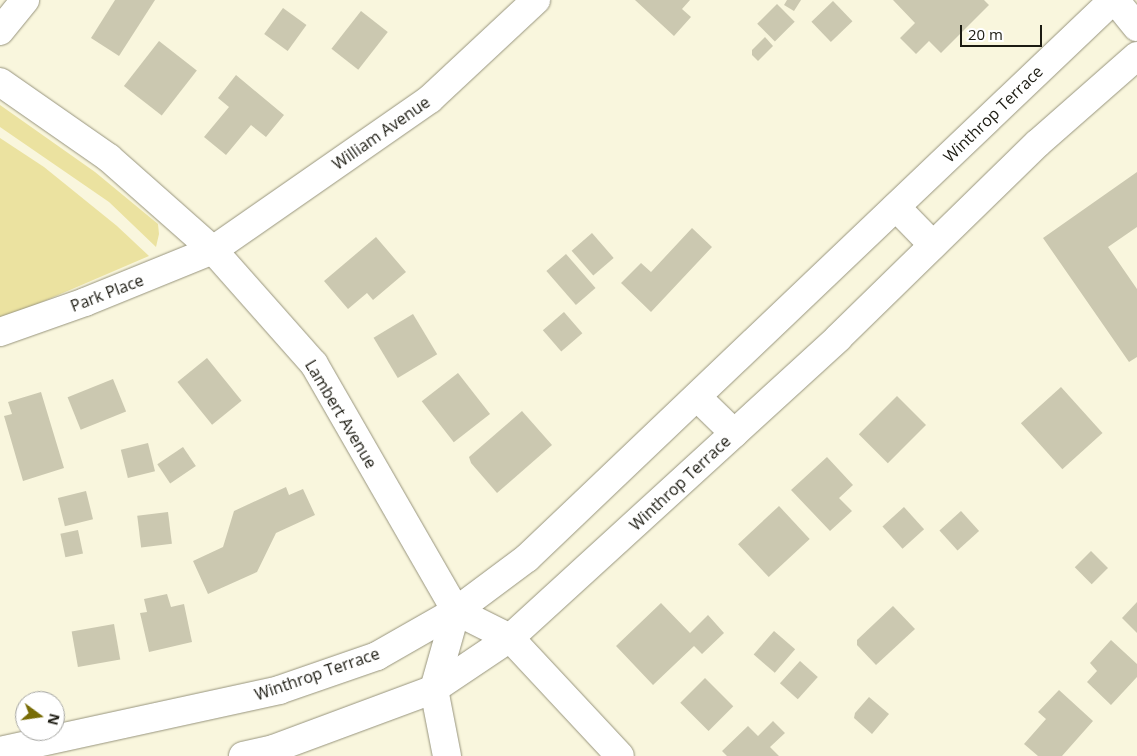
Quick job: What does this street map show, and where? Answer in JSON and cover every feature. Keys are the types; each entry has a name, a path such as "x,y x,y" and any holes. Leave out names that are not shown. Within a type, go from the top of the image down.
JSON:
{"street":[{"path":"0,31 25,0"},
{"name":"William Avenue","path":"214,250 430,99 536,0"},
{"path":"1114,0 1137,27"},
{"name":"Winthrop Terrace","path":"0,751 279,690 377,656 456,611 527,558 1114,0"},
{"name":"Winthrop Terrace","path":"243,756 273,749 434,689 510,638 838,338 1038,143 1137,56"},
{"name":"Lambert Avenue","path":"0,82 109,158 214,250 314,364 456,611"},
{"path":"896,207 933,245"},
{"name":"Park Place","path":"0,332 85,302 214,250"},
{"name":"Winthrop Terrace","path":"696,397 734,433"},
{"path":"447,756 434,689 456,611 510,638 620,756"}],"shaded area":[{"path":"0,105 95,172 158,224 159,234 156,247 109,202 0,127"},
{"path":"0,138 44,167 117,226 149,256 14,314 0,317"}],"building":[{"path":"115,0 155,0 119,56 91,38"},
{"path":"635,0 690,0 682,9 691,17 674,36"},
{"path":"787,0 801,0 794,11 784,5"},
{"path":"893,0 984,0 989,5 941,53 929,41 916,54 900,38 915,23"},
{"path":"833,1 852,21 831,42 811,22"},
{"path":"777,4 795,22 775,41 757,24"},
{"path":"283,8 306,25 288,51 264,34"},
{"path":"361,11 388,32 358,70 331,49"},
{"path":"765,37 773,46 758,61 752,55 752,50"},
{"path":"159,41 197,71 162,115 124,86"},
{"path":"236,75 284,115 266,137 251,125 226,155 204,137 229,107 218,98"},
{"path":"1137,172 1137,227 1108,247 1137,289 1137,357 1129,362 1043,238"},
{"path":"692,228 712,247 651,312 621,283 641,263 651,272"},
{"path":"592,233 614,258 593,276 572,251"},
{"path":"376,237 406,272 373,300 367,293 348,309 324,281"},
{"path":"566,254 596,288 576,305 546,271"},
{"path":"564,312 582,333 561,352 543,330"},
{"path":"413,314 437,354 398,378 374,338"},
{"path":"207,358 242,401 212,425 177,382"},
{"path":"458,373 490,414 454,442 422,401"},
{"path":"113,379 126,411 81,430 68,397"},
{"path":"1061,387 1102,433 1062,469 1021,423"},
{"path":"41,392 64,468 23,481 4,416 12,414 8,402"},
{"path":"897,396 926,425 888,463 859,434"},
{"path":"522,411 552,445 497,493 471,463 469,457"},
{"path":"148,443 155,471 128,478 121,450"},
{"path":"183,447 196,466 170,483 157,464"},
{"path":"827,457 853,485 839,498 852,511 830,531 791,490"},
{"path":"286,487 289,495 303,489 315,515 276,533 257,572 208,594 193,561 223,547 234,511"},
{"path":"86,491 93,519 65,526 58,498"},
{"path":"779,506 810,539 769,577 738,544"},
{"path":"904,507 924,529 903,549 882,526"},
{"path":"961,511 979,531 958,550 939,530"},
{"path":"168,512 172,544 141,548 137,516"},
{"path":"78,530 83,553 65,557 60,534"},
{"path":"1091,551 1108,568 1092,584 1075,567"},
{"path":"167,594 171,607 184,604 192,642 149,652 140,613 147,612 144,599"},
{"path":"1137,602 1137,633 1122,618"},
{"path":"661,603 690,633 708,615 724,633 702,654 694,646 653,685 616,646"},
{"path":"893,606 915,629 876,665 857,645 857,640"},
{"path":"114,624 120,659 78,667 72,631"},
{"path":"774,631 795,649 775,673 754,654"},
{"path":"1111,640 1137,664 1137,677 1111,705 1087,682 1097,671 1090,663"},
{"path":"800,661 818,677 798,699 780,683"},
{"path":"705,678 733,706 709,731 680,703"},
{"path":"1059,690 1093,721 1062,756 1038,756 1024,744 1046,719 1038,712"},
{"path":"869,697 889,714 872,734 854,718 855,713"},
{"path":"773,721 785,733 770,747 779,756 727,756 722,751 748,726 758,736"}]}
